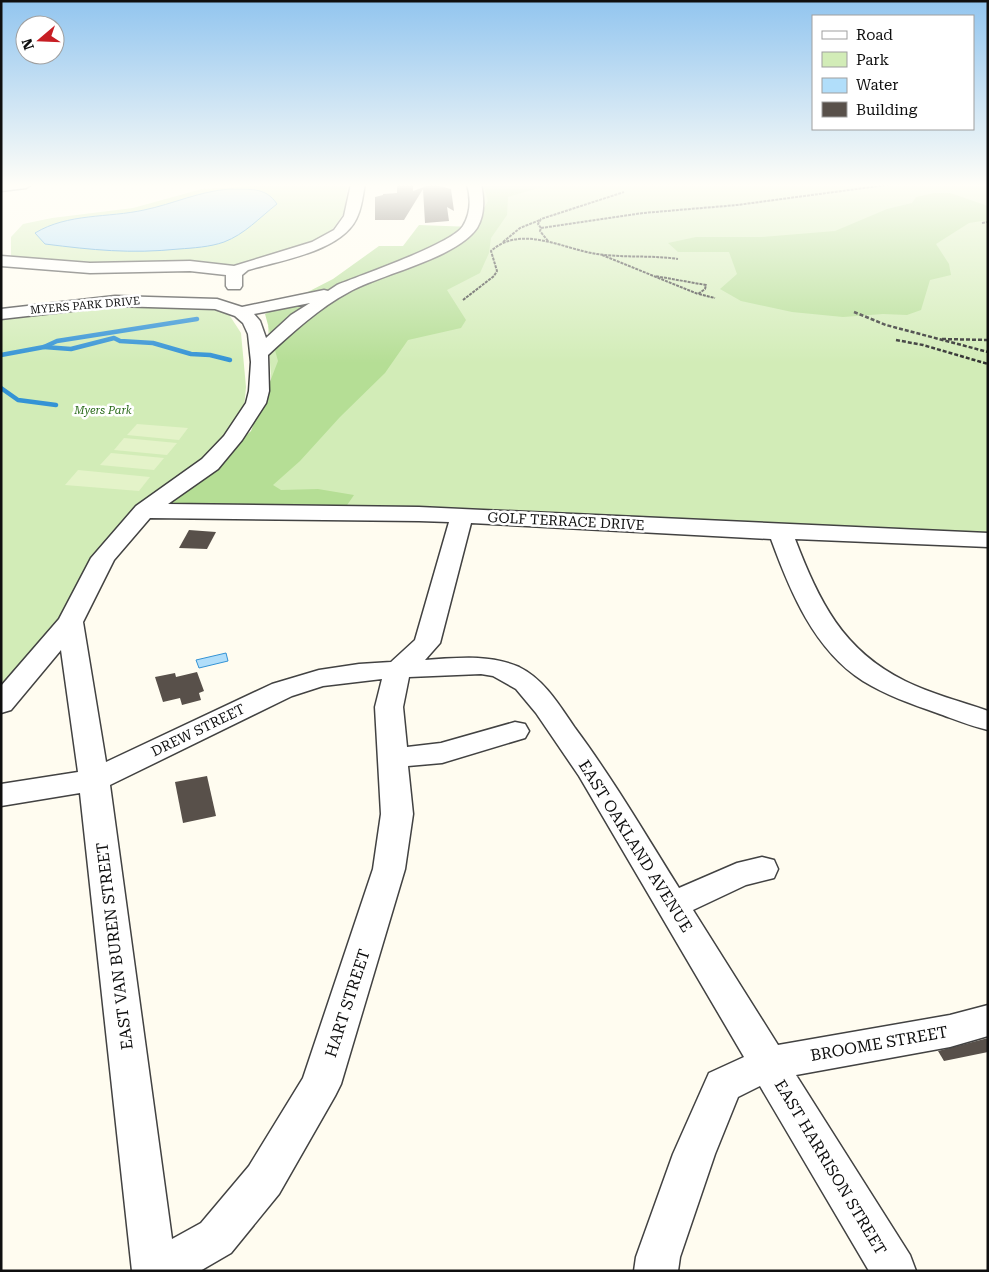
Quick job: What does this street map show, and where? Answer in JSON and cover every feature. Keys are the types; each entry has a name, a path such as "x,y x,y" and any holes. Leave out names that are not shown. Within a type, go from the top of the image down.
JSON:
{"street":[{"path":"6,693 70,622 103,558 144,511 210,464 232,440 256,403 259,391 257,334 251,321 239,311 234,287 234,274 246,266 318,243"},
{"path":"259,354 297,319 337,292 369,276 450,243"},
{"path":"1,261 98,268 190,266 237,271"},
{"path":"239,311 337,292"},
{"name":"MYERS PARK DRIVE","path":"1,314 64,305 134,300 204,302 239,311"},
{"name":"GOLF TERRACE DRIVE","path":"144,511 462,516 988,540"},
{"path":"397,671 426,643 462,516"},
{"path":"780,532 804,595 822,625 851,659 893,686 988,721"},
{"name":"EAST VAN BUREN STREET","path":"70,622 94,780 155,1271"},
{"name":"EAST OAKLAND AVENUE","path":"397,671 481,666 511,674 526,683 546,707 591,771 769,1063"},
{"name":"HART STREET","path":"155,1271 216,1238 264,1180 321,1084 389,869 397,814 389,707 397,671"},
{"name":"DREW STREET","path":"1,795 94,780 282,690 319,678 359,672 397,671"},
{"path":"393,758 442,753 515,731"},
{"path":"673,905 737,875 762,869"},
{"name":"BROOME STREET","path":"769,1063 950,1031 988,1020"},
{"path":"656,1271 658,1257 694,1154 723,1085 769,1063"},
{"name":"EAST HARRISON STREET","path":"769,1063 894,1271"}],"path":[{"path":"462,300 494,276 497,271 491,251 494,245 498,243"},
{"path":"557,243 597,254 698,294 715,298"},
{"path":"597,254 662,256 678,259"},
{"path":"655,276 706,285 705,289 698,294"},
{"path":"854,312 886,325 988,352"},
{"path":"936,339 988,340"},
{"path":"896,340 988,364"}],"green space":[{"path":"11,243 309,243 229,266 105,266 11,258"},
{"path":"405,243 490,243 489,253 480,273 447,290 466,320 461,328 408,340 385,373 340,417 300,461 273,485 281,490 318,489 354,495 343,511 161,507 197,481 251,431 278,361 265,314 333,279 379,246 403,246"},
{"path":"449,243 988,243 988,534 171,507 253,436 271,380 268,326 352,295"},
{"path":"668,243 937,243 949,264 951,275 930,280 921,310 907,315 883,314 843,317 792,312 741,301 720,289 737,274 729,252 678,252"},
{"name":"Myers Park","path":"162,304 207,307 228,313 241,333 246,387 244,408 228,432 197,468 151,501 61,623 1,687 1,318 81,308"},
{"path":"137,424 188,428 179,440 127,435"},
{"path":"124,438 177,443 167,455 114,450"},
{"path":"111,453 164,458 154,470 100,465"},
{"path":"78,470 150,477 139,491 65,485"}],"water":[{"path":"219,243 196,248 144,251 112,251 45,244"},
{"path":"226,653 228,661 199,668 196,660"}],"building":[{"path":"189,530 216,532 207,549 179,548"},
{"path":"197,672 204,691 199,693 201,700 182,705 180,698 163,702 155,677 175,673 176,677"},
{"path":"207,776 216,816 183,823 175,782"},
{"path":"988,1038 988,1052 944,1061 938,1051"}],"waterway":[{"path":"44,347 57,341 197,319"},
{"path":"44,347 71,349 114,338 120,341 153,343 191,354 210,355 230,360"},
{"path":"1,355 44,347"},
{"path":"1,388 18,400 56,405"}]}
